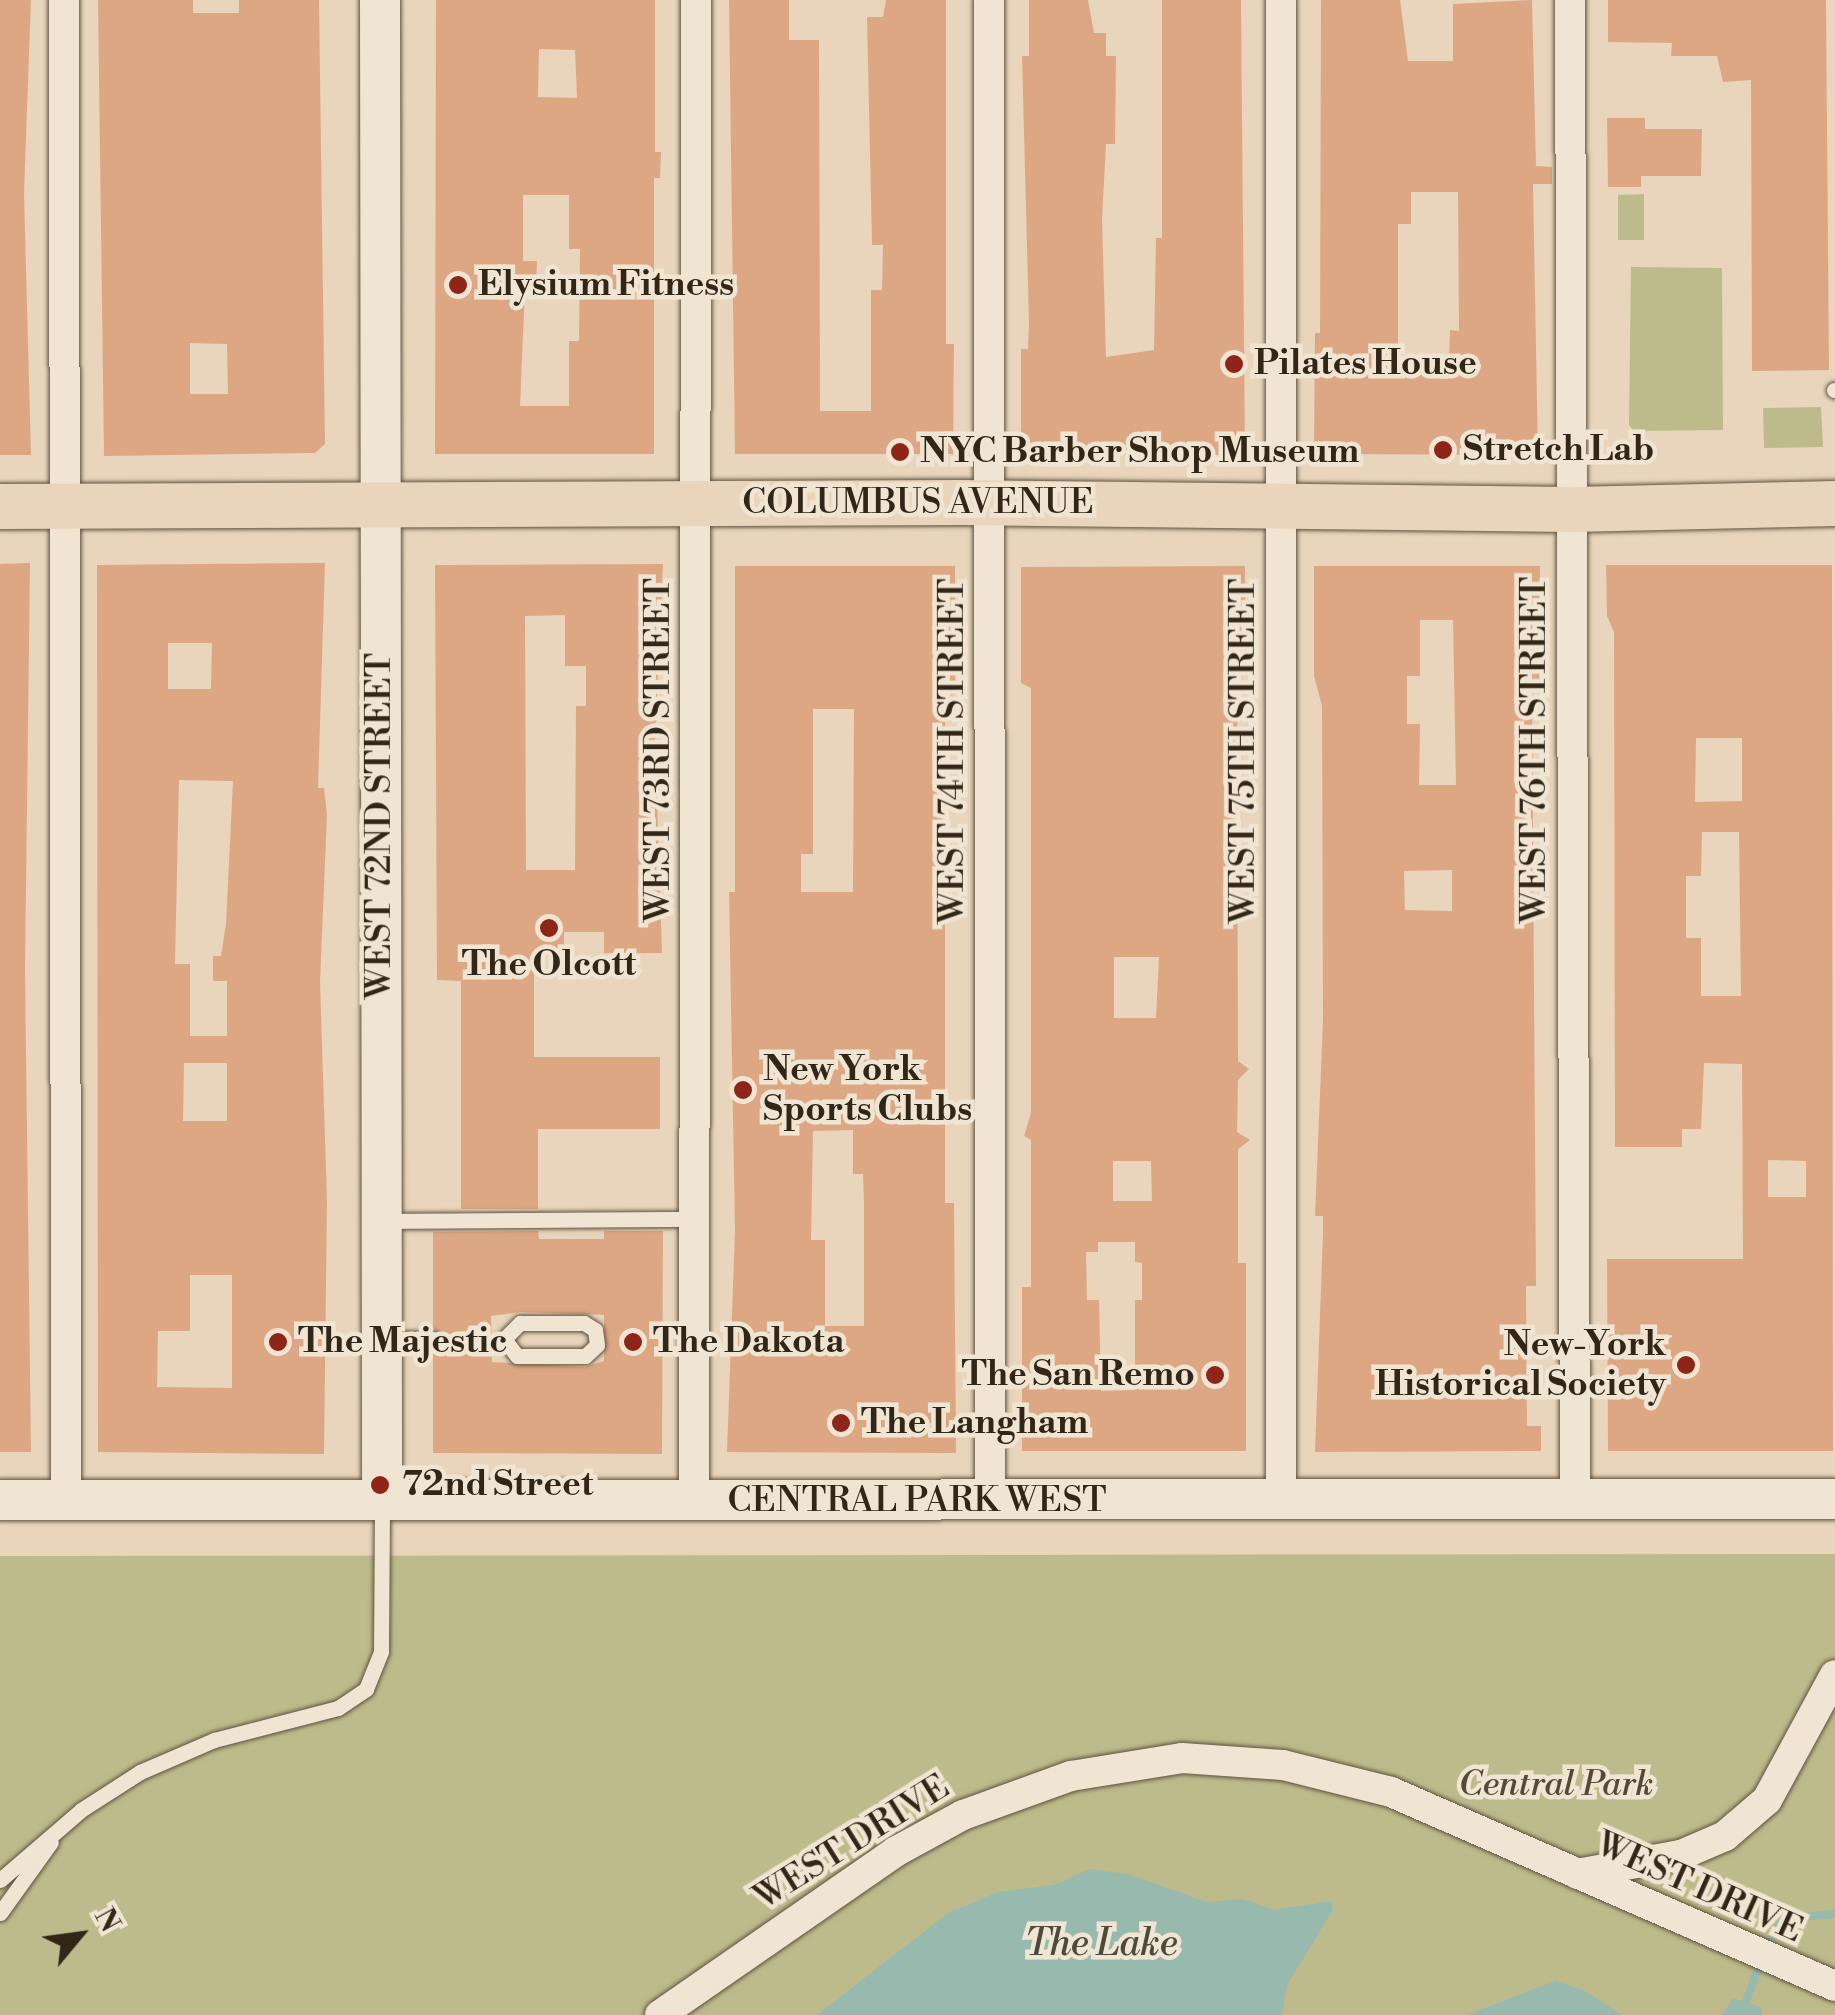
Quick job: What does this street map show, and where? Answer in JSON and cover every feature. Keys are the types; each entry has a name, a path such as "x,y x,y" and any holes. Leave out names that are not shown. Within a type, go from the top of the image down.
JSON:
{"main road":[{"name":"WEST 72ND STREET","path":"380,0 382,1501"},
{"name":"COLUMBUS AVENUE","path":"0,506 990,502 1571,509 1835,503"},
{"name":"CENTRAL PARK WEST","path":"0,1500 1835,1499"}],"street":[{"path":"64,0 66,1501"},
{"name":"WEST 73RD STREET","path":"694,1501 696,0"},
{"name":"WEST 74TH STREET","path":"989,0 990,1502"},
{"name":"WEST 75TH STREET","path":"1281,0 1281,1501"},
{"name":"WEST 76TH STREET","path":"1570,0 1575,1500"},
{"path":"1576,1874 1663,1860 1725,1836 1768,1800 1816,1717 1835,1675"},
{"name":"WEST DRIVE","path":"660,2015 926,1833 1032,1786 1134,1764 1216,1758 1339,1777 1427,1806 1763,1959 1835,1986"}],"lane":[{"path":"380,1220 696,1219"},
{"path":"582,1322 592,1326 598,1341 585,1356 520,1357 498,1339 518,1323 582,1322"},
{"path":"380,1339 433,1339"},
{"name":"WEST 72ND STREET","path":"66,1823 166,1759 348,1703 366,1689 381,1652 382,1501"},
{"path":"0,1880 66,1823"},
{"path":"0,1914 66,1823"}],"green space":[{"path":"1644,194 1644,240 1618,240 1618,195"},
{"path":"1631,267 1722,268 1723,430 1634,431 1629,425"},
{"path":"1821,407 1823,447 1764,448 1763,408"},
{"name":"Central Park","path":"1835,1554 1835,2015 0,2015 0,1556"}],"water":[{"name":"The Lake","path":"1089,1869 1128,1874 1207,1902 1244,1899 1273,1910 1332,1901 1333,1910 1287,1985 1282,2015 817,2015 948,1913 998,1892 1054,1885"},
{"path":"1555,1981 1583,1990 1622,2015 1467,2015"},
{"path":"1733,1998 1762,2008 1762,2015 1722,2015"}],"building":[{"path":"0,0 31,0 24,193 31,455 0,455"},
{"path":"98,0 193,0 193,13 239,13 239,0 319,0 325,444 315,453 104,456","holes":["190,343 227,344 228,394 190,394"]},
{"path":"436,0 655,0 655,152 661,152 660,178 654,178 654,454 435,454","holes":["539,49 575,50 577,98 538,97","523,195 569,195 569,249 580,249 579,341 569,341 569,406 520,406 525,288 536,288 537,261 523,261"]},
{"path":"729,0 789,0 789,40 819,40 820,411 871,411 871,290 882,290 883,245 872,245 867,17 883,17 886,0 946,0 946,344 954,344 953,454 735,454"},
{"path":"1029,0 1088,0 1094,33 1106,33 1106,56 1116,56 1115,144 1106,144 1102,219 1106,357 1154,350 1156,238 1162,238 1162,0 1241,0 1245,455 1021,454 1021,349 1028,349 1029,322 1022,56 1029,56"},
{"path":"1321,0 1400,0 1408,61 1453,61 1453,4 1532,0 1536,166 1552,167 1552,184 1533,184 1538,455 1342,454 1342,464 1307,464 1307,444 1314,444 1315,333 1320,333","holes":["1411,192 1458,192 1459,331 1450,330 1449,363 1398,363 1398,224 1411,224"]},
{"path":"1608,0 1826,0 1829,370 1752,371 1751,80 1723,82 1717,56 1671,56 1672,43 1608,42"},
{"path":"1607,118 1645,118 1645,129 1702,129 1701,176 1641,176 1641,187 1608,187"},
{"path":"30,563 25,970 31,1452 0,1452 0,564"},
{"path":"325,563 318,788 324,788 327,815 320,982 327,1200 324,1454 98,1452 97,565","holes":["168,643 212,643 211,689 168,689","179,780 233,781 226,924 221,956 213,956 213,981 227,981 227,1036 190,1036 190,964 175,964","184,1063 227,1063 227,1121 183,1121","190,1275 232,1275 232,1388 157,1387 158,1331 190,1331"]},
{"path":"663,564 655,737 662,953 604,953 604,932 564,932 564,953 534,953 534,1057 660,1057 660,1129 538,1129 538,1209 461,1209 461,981 437,980 435,565","holes":["565,615 565,666 586,666 586,706 576,706 575,870 526,870 525,616"]},
{"path":"1606,565 1832,565 1833,1451 1608,1451 1607,1259 1743,1259 1742,1064 1704,1063 1701,1129 1682,1129 1682,1147 1615,1147 1614,632 1607,616","holes":["1696,738 1742,738 1742,801 1695,802","1702,832 1739,832 1741,996 1701,996 1701,938 1686,938 1686,876 1701,876","1768,1160 1806,1161 1806,1197 1768,1197"]},
{"path":"735,566 955,566 955,695 945,696 945,1203 954,1203 956,1453 727,1452 735,1231 729,892 735,892","holes":["813,709 854,709 853,892 801,892 801,854 813,854","853,1130 853,1174 863,1174 864,1326 825,1326 825,1240 811,1240 813,1131"]},
{"path":"1245,566 1245,671 1237,671 1238,1061 1249,1069 1238,1080 1237,1132 1250,1140 1238,1149 1238,1263 1246,1263 1246,1451 1022,1451 1022,1287 1031,1287 1031,1140 1024,1136 1031,1113 1031,688 1021,683 1021,567","holes":["1114,957 1159,957 1156,1018 1114,1018","1113,1161 1151,1161 1152,1201 1113,1201","1098,1242 1135,1242 1135,1262 1142,1263 1142,1300 1135,1300 1135,1390 1101,1391 1099,1300 1087,1300 1086,1252 1098,1252"]},
{"path":"1314,566 1540,566 1540,683 1532,688 1536,1286 1526,1286 1527,1426 1541,1426 1541,1451 1315,1452 1323,1216 1315,1216 1323,1020 1322,706 1314,676","holes":["1420,620 1453,620 1456,785 1419,785 1420,724 1407,724 1407,676 1420,676","1452,870 1452,911 1405,910 1404,871"]},
{"name":"The Dakota","path":"538,1231 539,1239 604,1239 604,1231 663,1231 662,1454 433,1453 433,1350 444,1340 433,1328 433,1232","holes":["520,1312 604,1315 604,1361 585,1367 492,1362 491,1316"]}],"waterway":[{"path":"1765,1950 1783,1919 1835,1914"},
{"path":"1746,2002 1760,1963"}],"place":[{"name":"Elysium Fitness","path":"458,285"},
{"name":"Pilates House","path":"1234,364"},
{"name":"Stretch Lab","path":"1443,450"},
{"name":"NYC Barber Shop Museum","path":"900,452"},
{"name":"The Olcott","path":"549,928"},
{"name":"New York Sports Clubs","path":"743,1090"},
{"name":"The Majestic","path":"278,1342"},
{"name":"The Dakota","path":"633,1342"},
{"name":"New-York Historical Society","path":"1686,1365"},
{"name":"The San Remo","path":"1215,1375"},
{"name":"The Langham","path":"841,1423"},
{"name":"72nd Street","path":"380,1485"}]}
